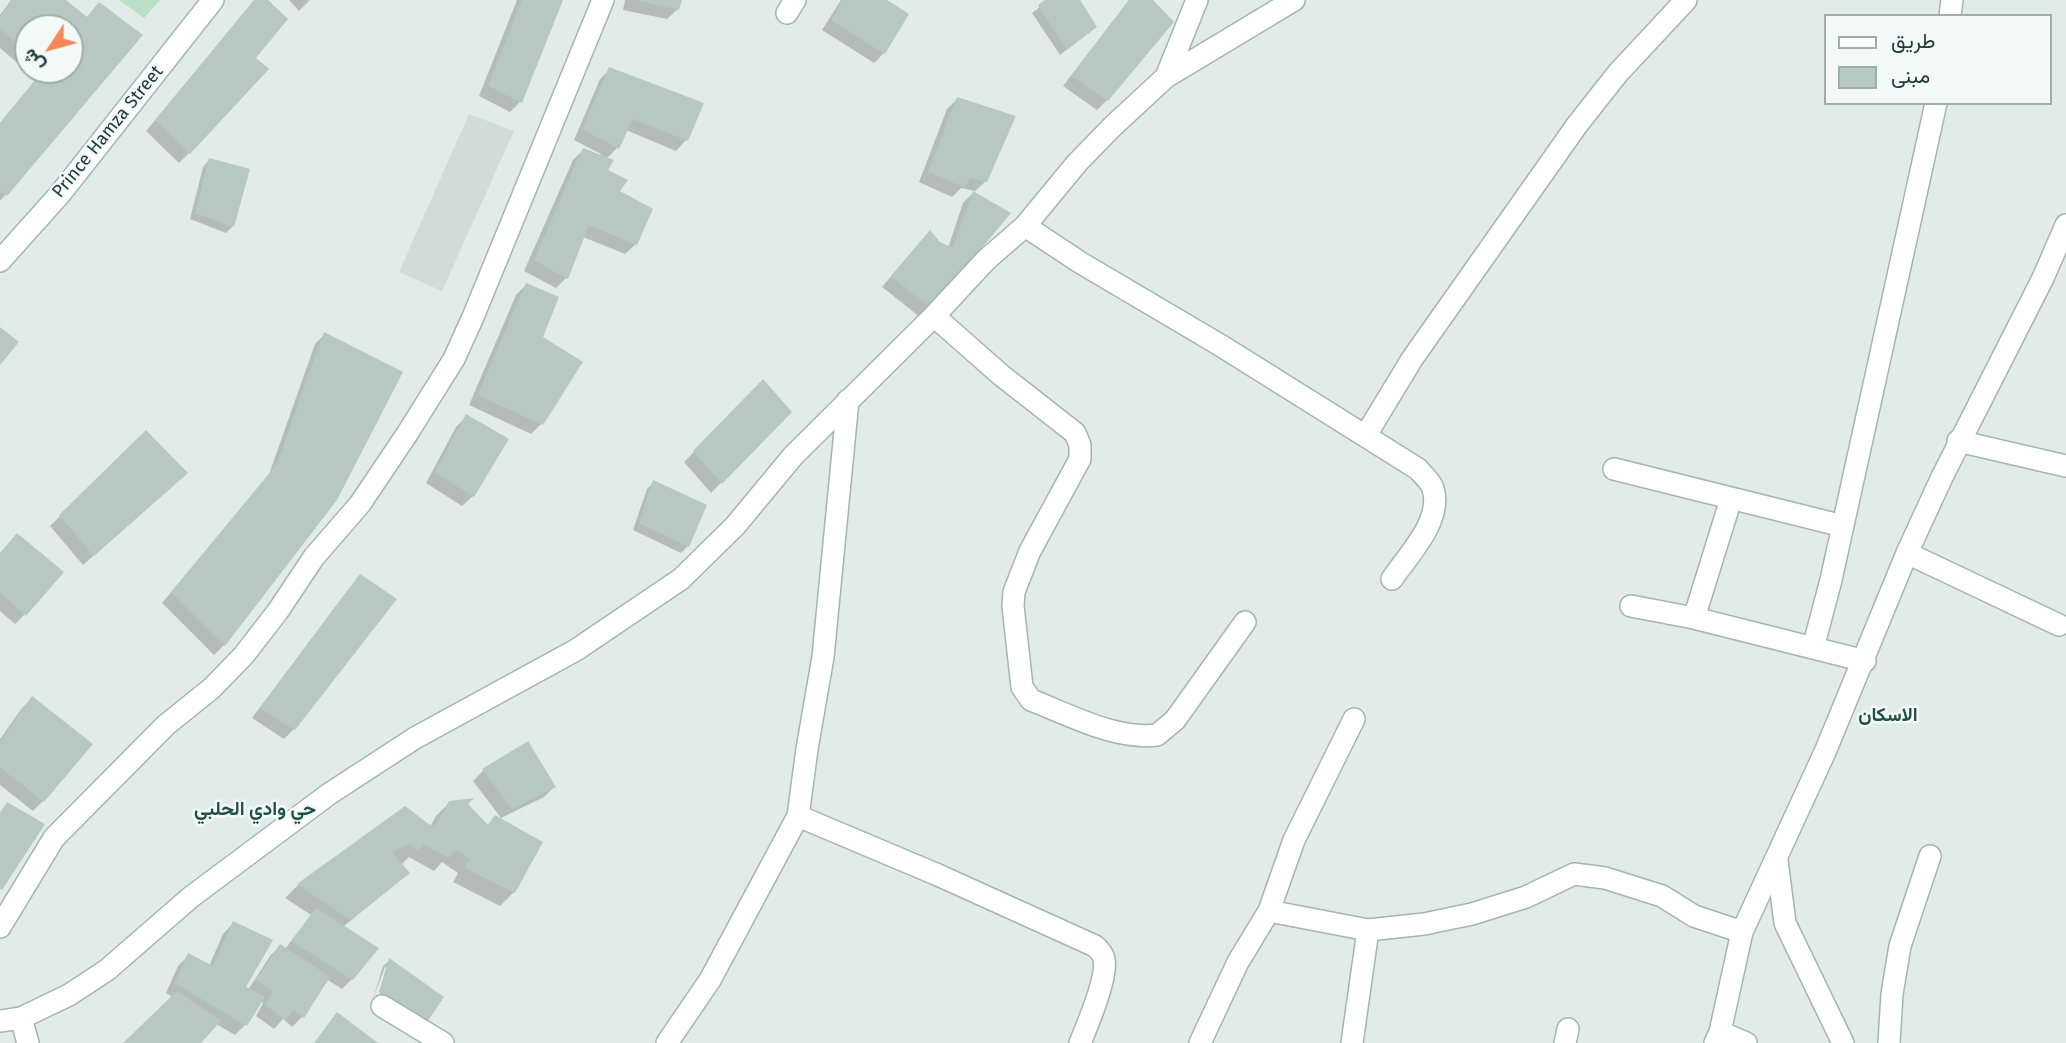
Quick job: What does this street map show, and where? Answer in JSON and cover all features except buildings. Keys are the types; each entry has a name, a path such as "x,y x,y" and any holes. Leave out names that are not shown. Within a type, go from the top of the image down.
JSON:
{"street":[{"name":"Prince Hamza Street","path":"0,261 60,194 213,0"},
{"path":"0,927 54,838 166,725 212,688 244,655 314,557 360,504 407,434 454,359 473,317 603,0"},
{"path":"1166,77 1197,0"},
{"path":"28,1043 10,1020 69,995 107,970 191,897 329,794 415,738 576,650 681,579 735,526 793,456 934,316 986,260 1025,226 1077,163 1166,77 1294,0"},
{"path":"1366,435 1419,350 1577,125 1618,73 1686,0"},
{"path":"1813,648 1831,580 1936,105"},
{"path":"1746,1043 1717,1038 1742,932 1825,752 1852,684 1865,661 1907,553 1958,442 2043,278 2066,225"},
{"path":"1025,226 1418,469 1432,485 1436,505 1433,519 1392,579"},
{"path":"934,316 1001,375 1075,433 1080,445 1080,459 1030,551 1014,592 1013,606 1022,687 1031,700 1086,722 1129,735 1157,735 1175,720 1245,622"},
{"path":"667,1043 710,980 798,816 823,657 848,400"},
{"path":"1958,442 2066,466"},
{"path":"1614,469 1843,526"},
{"path":"1694,618 1731,499"},
{"path":"1907,553 2060,625"},
{"path":"1631,606 1694,618 1865,661"},
{"path":"1200,1043 1238,962 1269,911 1294,840 1354,719"},
{"path":"798,816 1095,946 1104,955 1105,963 1080,1043"},
{"path":"1889,1043 1892,994 1900,946 1930,856"},
{"path":"1777,859 1785,923 1843,1043"},
{"path":"1269,911 1368,930 1424,924 1472,914 1526,897 1574,874 1605,878 1662,897 1694,916 1742,932"},
{"path":"1352,1043 1368,930"},
{"path":"382,1006 443,1043"}],"shaded area":[{"path":"469,114 514,131 442,291 399,272"}],"green space":[{"path":"119,0 160,0 144,18"}],"district":[{"name":"الاسكان","path":"1888,716"},
{"name":"حي وادي الحلبي","path":"255,810"}]}
